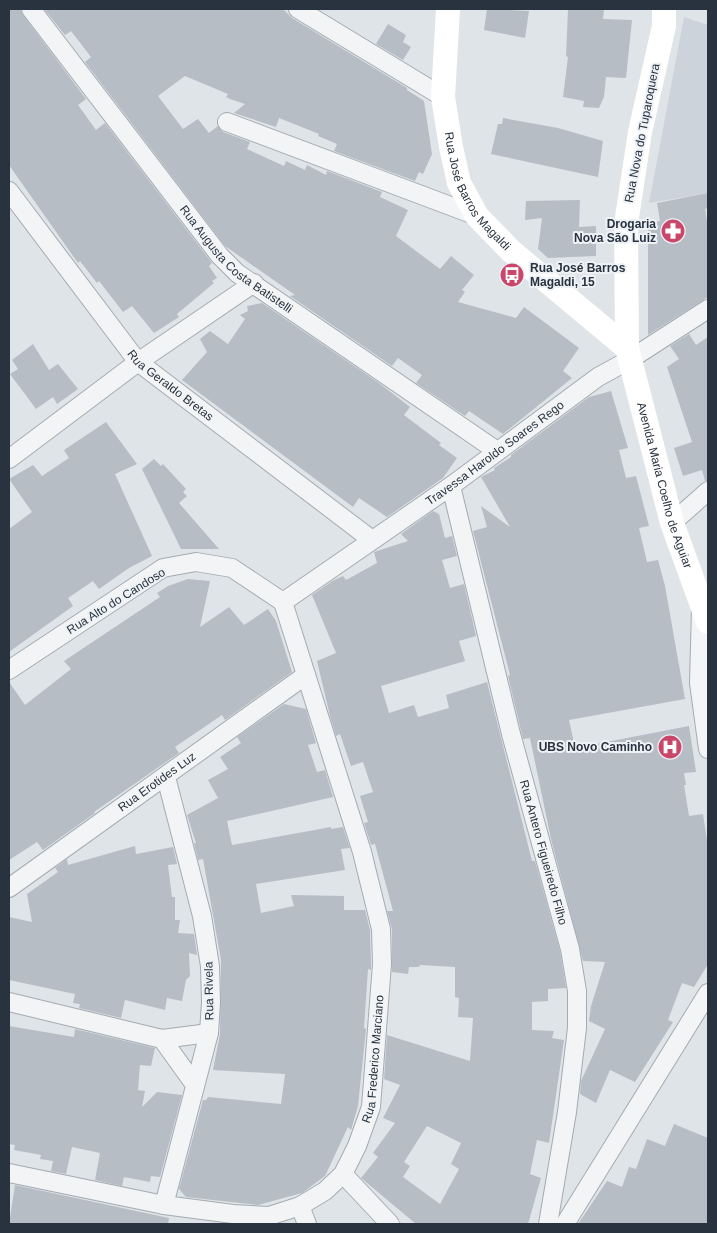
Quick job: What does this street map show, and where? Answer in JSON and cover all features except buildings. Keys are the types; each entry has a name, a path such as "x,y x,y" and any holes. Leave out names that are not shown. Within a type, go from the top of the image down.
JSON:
{"main road":[{"name":"Rua José Barros Magaldi","path":"448,9 443,97 450,147 459,183 476,216 511,251 589,315 628,354"},
{"name":"Rua Nova do Tuparoquera","path":"628,354 626,224 642,123 664,26 664,9"},
{"path":"589,315 611,306 626,295"},
{"name":"Avenida Maria Coelho de Aguiar","path":"628,354 672,523 705,612"}],"street":[{"name":"Rua Augusta Costa Batistelli","path":"31,9 220,256 238,272 497,451"},
{"path":"298,9 443,97"},
{"path":"227,122 476,216"},
{"name":"Rua Geraldo Bretas","path":"9,191 138,362 372,540"},
{"path":"9,458 138,362 254,282"},
{"name":"Travessa Haroldo Soares Rego","path":"283,602 451,486 628,354 708,309"},
{"name":"Rua Antero Figueiredo Filho","path":"451,486 511,734 570,949 577,991 577,1028 568,1103 548,1224"},
{"path":"672,523 708,491"},
{"name":"Rua Alto do Candoso","path":"9,670 163,568 196,562 232,568 283,602"},
{"name":"Rua Frederico Marciano","path":"9,1173 164,1205 233,1214 269,1216 300,1206 325,1191 343,1174 357,1146 371,1107 382,964 382,929 362,852 283,602"},
{"path":"705,612 699,682 708,749"},
{"name":"Rua Erotides Luz","path":"9,888 306,675"},
{"name":"Rua Rivela","path":"164,1205 209,1034 210,966 202,916 166,777"},
{"path":"565,1224 708,992"},
{"path":"9,1002 162,1039 209,1034"},
{"path":"162,1039 195,1085"},
{"path":"343,1174 390,1224"},
{"path":"300,1206 307,1224"}],"shaded area":[{"path":"684,17 708,25 708,193 649,203"}],"place":[{"name":"Drogaria Nova São Luiz","path":"673,231"},
{"name":"Rua José Barros Magaldi, 15","path":"512,275"},
{"name":"UBS Novo Caminho","path":"670,747"}]}
